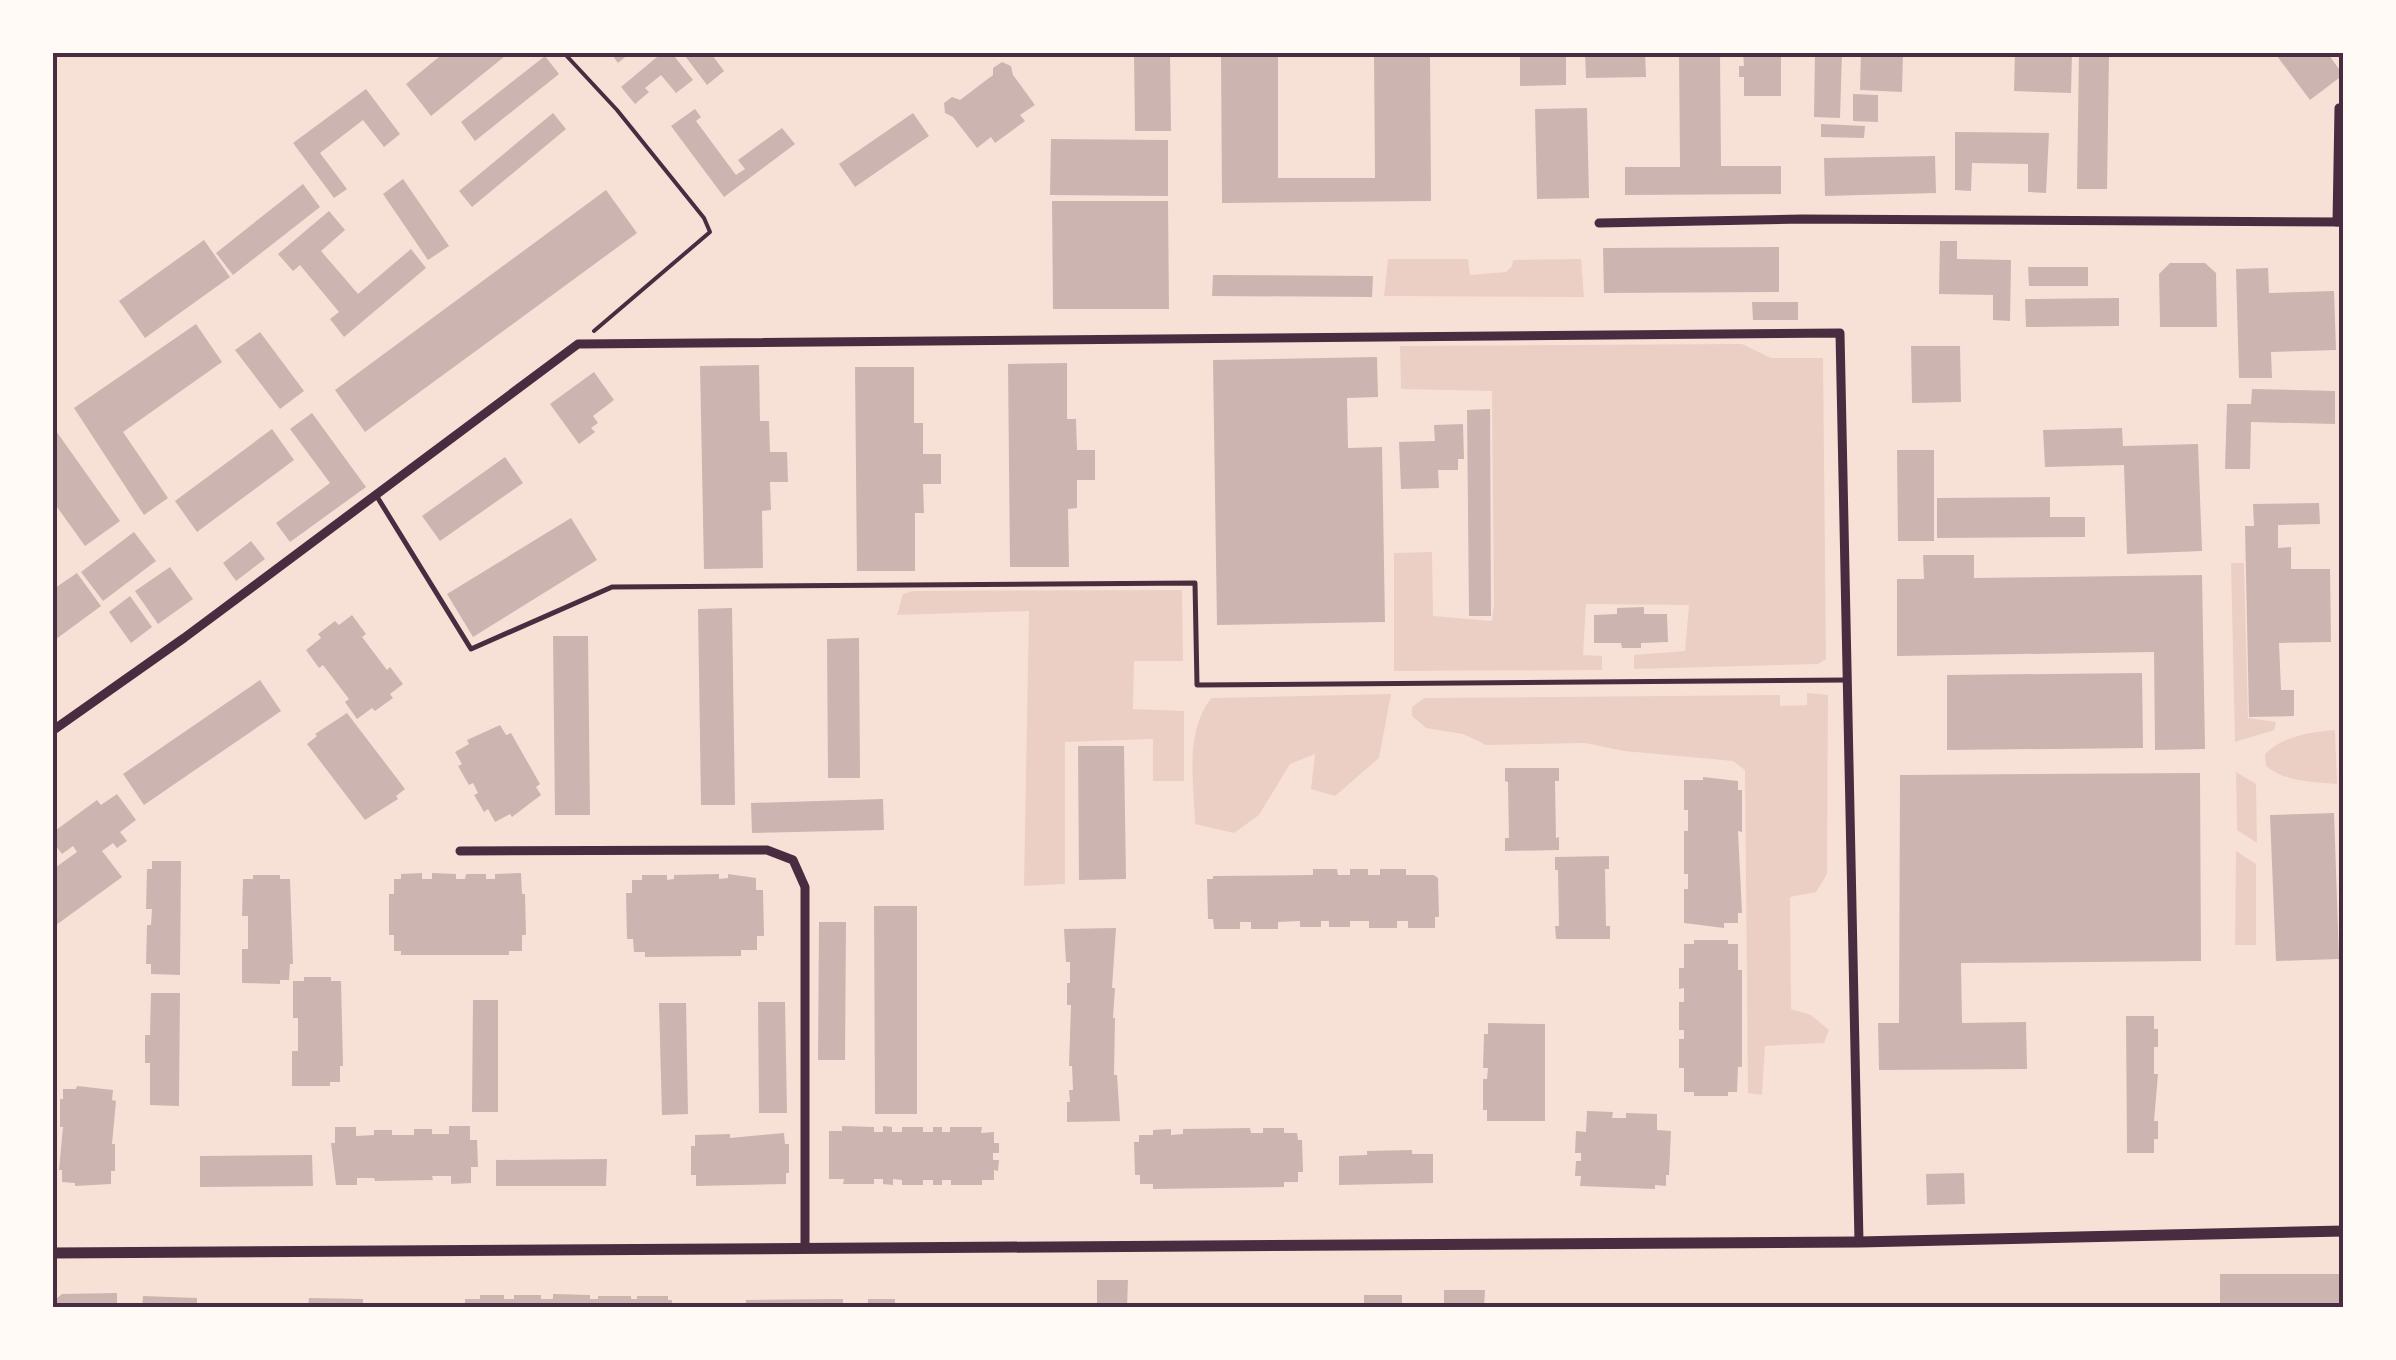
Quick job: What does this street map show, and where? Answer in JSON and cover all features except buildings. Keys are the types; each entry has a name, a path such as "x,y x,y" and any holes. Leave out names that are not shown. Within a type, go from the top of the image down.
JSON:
{"street":[{"path":"1599,223 2340,222 2338,108"},
{"path":"52,731 184,638 578,344 1840,333 1859,1242"},
{"path":"460,851 767,850 793,860 805,886 805,1248"},
{"path":"52,1253 1859,1242 2344,1231"}],"lane":[{"path":"376,495 471,649 612,586 1195,583 1197,685 1849,680"}],"path":[{"path":"563,52 617,110 704,218 710,232 578,344"}],"shaded area":[{"path":"1388,259 1468,259 1470,275 1506,272 1513,260 1581,259 1584,297 1384,296"},
{"path":"1742,344 1771,358 1823,358 1826,659 1818,664 1634,669 1634,655 1685,651 1689,605 1586,604 1583,655 1602,656 1602,670 1394,671 1394,553 1432,552 1433,616 1492,621 1494,604 1492,391 1401,389 1400,346"},
{"path":"2231,563 2244,563 2248,718 2276,722 2274,730 2235,742"},
{"path":"1182,590 1183,661 1134,661 1133,709 1184,711 1184,781 1153,781 1153,739 1065,742 1065,884 1024,886 1029,611 897,615 903,594"},
{"path":"1807,693 1828,695 1827,874 1816,892 1790,897 1791,1009 1811,1015 1829,1030 1824,1043 1765,1046 1762,1095 1748,1093 1745,770 1733,761 1624,751 1585,743 1486,745 1463,734 1426,728 1412,716 1412,707 1424,698 1780,695 1780,706 1807,705"},
{"path":"1391,694 1379,758 1335,796 1311,789 1315,754 1290,764 1259,815 1234,833 1195,824 1194,742 1211,698"},
{"path":"2335,730 2337,784 2290,778 2266,766 2265,754 2280,743"},
{"path":"2236,772 2256,784 2257,843 2237,830"},
{"path":"2236,851 2256,864 2256,945 2235,945"}]}
